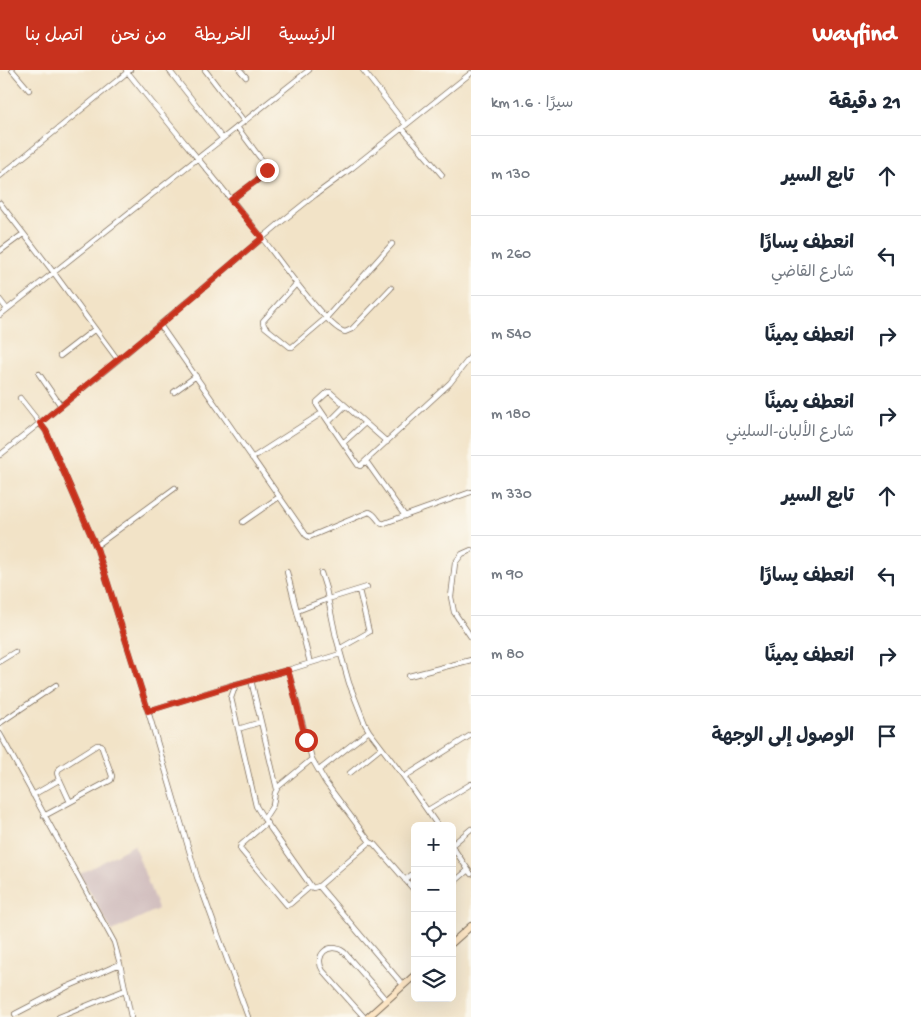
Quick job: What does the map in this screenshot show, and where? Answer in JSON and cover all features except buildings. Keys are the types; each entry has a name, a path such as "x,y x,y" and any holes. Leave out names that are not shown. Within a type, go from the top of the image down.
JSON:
{"main road":[{"path":"456,937 471,926"},
{"path":"366,1017 411,978"}],"street":[{"path":"12,70 29,90"},
{"path":"169,70 222,138"},
{"path":"205,70 244,121"},
{"path":"240,70 246,77"},
{"path":"0,315 309,70"},
{"path":"0,176 128,71 297,283 326,318 338,329 342,332 349,331 391,288"},
{"path":"366,71 404,127 442,176"},
{"path":"0,455 118,360 315,195 352,168 471,73"},
{"path":"231,200 265,174 267,167 237,127"},
{"path":"0,203 118,360"},
{"path":"0,251 23,234"},
{"path":"297,283 262,320 265,327 290,347 326,318 392,244"},
{"path":"0,300 7,309"},
{"path":"160,325 306,535 309,536 369,512 375,515 382,524 471,492"},
{"path":"60,356 95,329"},
{"path":"387,442 330,392 317,402 317,406 358,465 362,465 387,442 456,377 471,356"},
{"path":"39,374 61,406"},
{"path":"174,392 196,376"},
{"path":"20,398 46,431 96,546 148,711 197,877 248,1017"},
{"path":"329,422 345,406"},
{"path":"252,458 322,413"},
{"path":"344,443 365,423"},
{"path":"366,461 405,516"},
{"path":"96,546 175,488"},
{"path":"243,522 279,497"},
{"path":"471,550 462,554 456,563 451,597 454,612 471,637"},
{"path":"287,572 310,663"},
{"path":"321,573 336,637 359,710 369,731 436,822"},
{"path":"297,611 367,588"},
{"path":"148,711 288,670 340,651 369,632 359,590"},
{"path":"0,661 15,652"},
{"path":"409,676 471,660"},
{"path":"288,670 312,759 318,770 370,842 374,844 411,887"},
{"path":"251,680 276,789 273,805 265,821 240,847 287,905 311,886"},
{"path":"236,684 231,698 256,806 311,886 314,888 319,886 370,842"},
{"path":"0,722 56,685"},
{"path":"238,729 261,722"},
{"path":"318,770 369,731"},
{"path":"0,734 114,942 130,1017"},
{"path":"404,777 471,735"},
{"path":"33,795 59,780 56,773 58,769 97,745 101,745"},
{"path":"44,816 111,780 112,776 101,745"},
{"path":"70,802 57,772 101,745"},
{"path":"350,773 381,748"},
{"path":"276,789 312,759"},
{"path":"428,810 471,784"},
{"path":"456,842 471,829"},
{"path":"456,852 470,872 456,881"},
{"path":"405,880 411,875"},
{"path":"319,886 403,985"},
{"path":"366,1017 323,971 319,960 324,951 334,947 340,948 386,1000"},
{"path":"15,1014 67,987 120,964"},
{"path":"58,1017 125,990"}],"shaded area":[{"path":"134,845 158,909 112,931 80,874"}],"route":[{"path":"267,170 265,174 231,200 262,238 118,360 40,423 46,431 96,546 148,711 288,670 306,740"}]}
